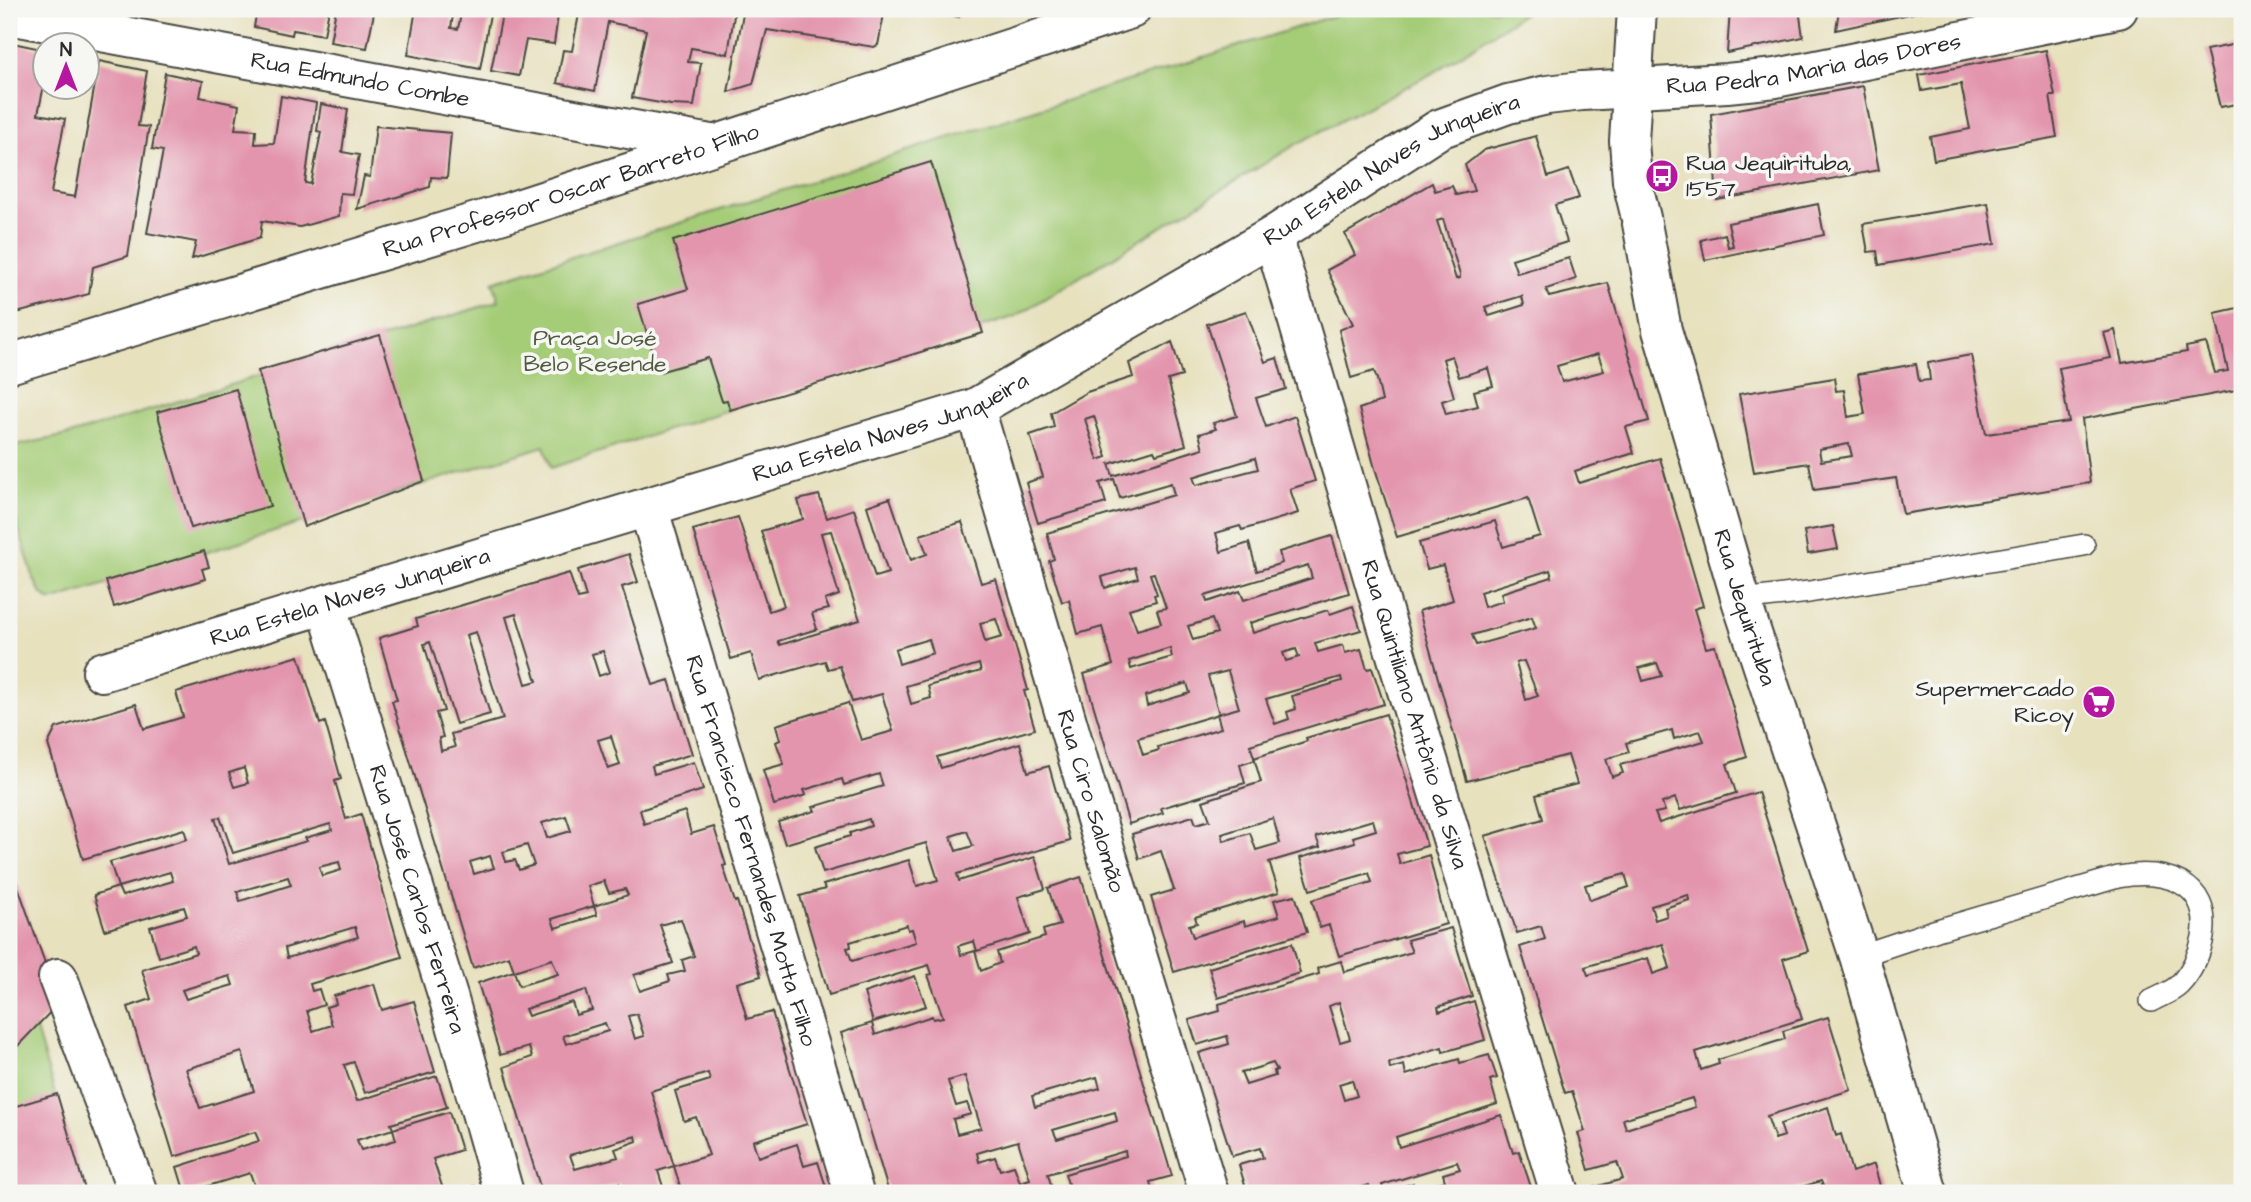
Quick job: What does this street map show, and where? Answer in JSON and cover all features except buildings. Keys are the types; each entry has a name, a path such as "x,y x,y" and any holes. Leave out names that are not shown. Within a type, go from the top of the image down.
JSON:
{"street":[{"name":"Rua Professor Oscar Barreto Filho","path":"9,363 506,213 1131,9"},
{"name":"Rua Jequirituba","path":"1637,9 1629,141 1632,181 1642,218 1662,330 1741,600 1859,956 1928,1193"},
{"name":"Rua Pedra Maria das Dores","path":"1632,88 1776,78 2118,9"},
{"name":"Rua Edmundo Combe","path":"9,15 712,144"},
{"name":"Rua Estela Naves Junqueira","path":"102,672 975,408 1273,236 1438,129 1508,104 1547,95 1632,88"},
{"name":"Rua Quintiliano Antônio da Silva","path":"1273,236 1387,625 1560,1193"},
{"name":"Rua Ciro Salomão","path":"975,408 1209,1193"},
{"name":"Rua Francisco Fernandes Motta Filho","path":"648,507 854,1193"},
{"name":"Rua José Carlos Ferreira","path":"326,605 449,1000 504,1193"},
{"path":"58,978 138,1193"}],"lane":[{"path":"1741,600 1809,592 2084,545"},
{"path":"1859,956 1937,930 2118,877 2141,873 2164,875 2185,884 2199,900 2206,920 2202,945 2194,964 2178,986 2151,1001"}],"green space":[{"name":"Praça José Belo Resende","path":"1355,9 1530,9 1433,73 1300,142 1016,316 551,468 544,446 55,600 49,600 40,592 34,579 9,498 9,447 73,434 499,301 493,282"},
{"path":"9,937 30,996 27,999 84,1193 9,1193"}],"place":[{"name":"Rua Jequirituba, 1557","path":"1662,176"},
{"name":"Supermercado Ricoy","path":"2099,702"}]}
